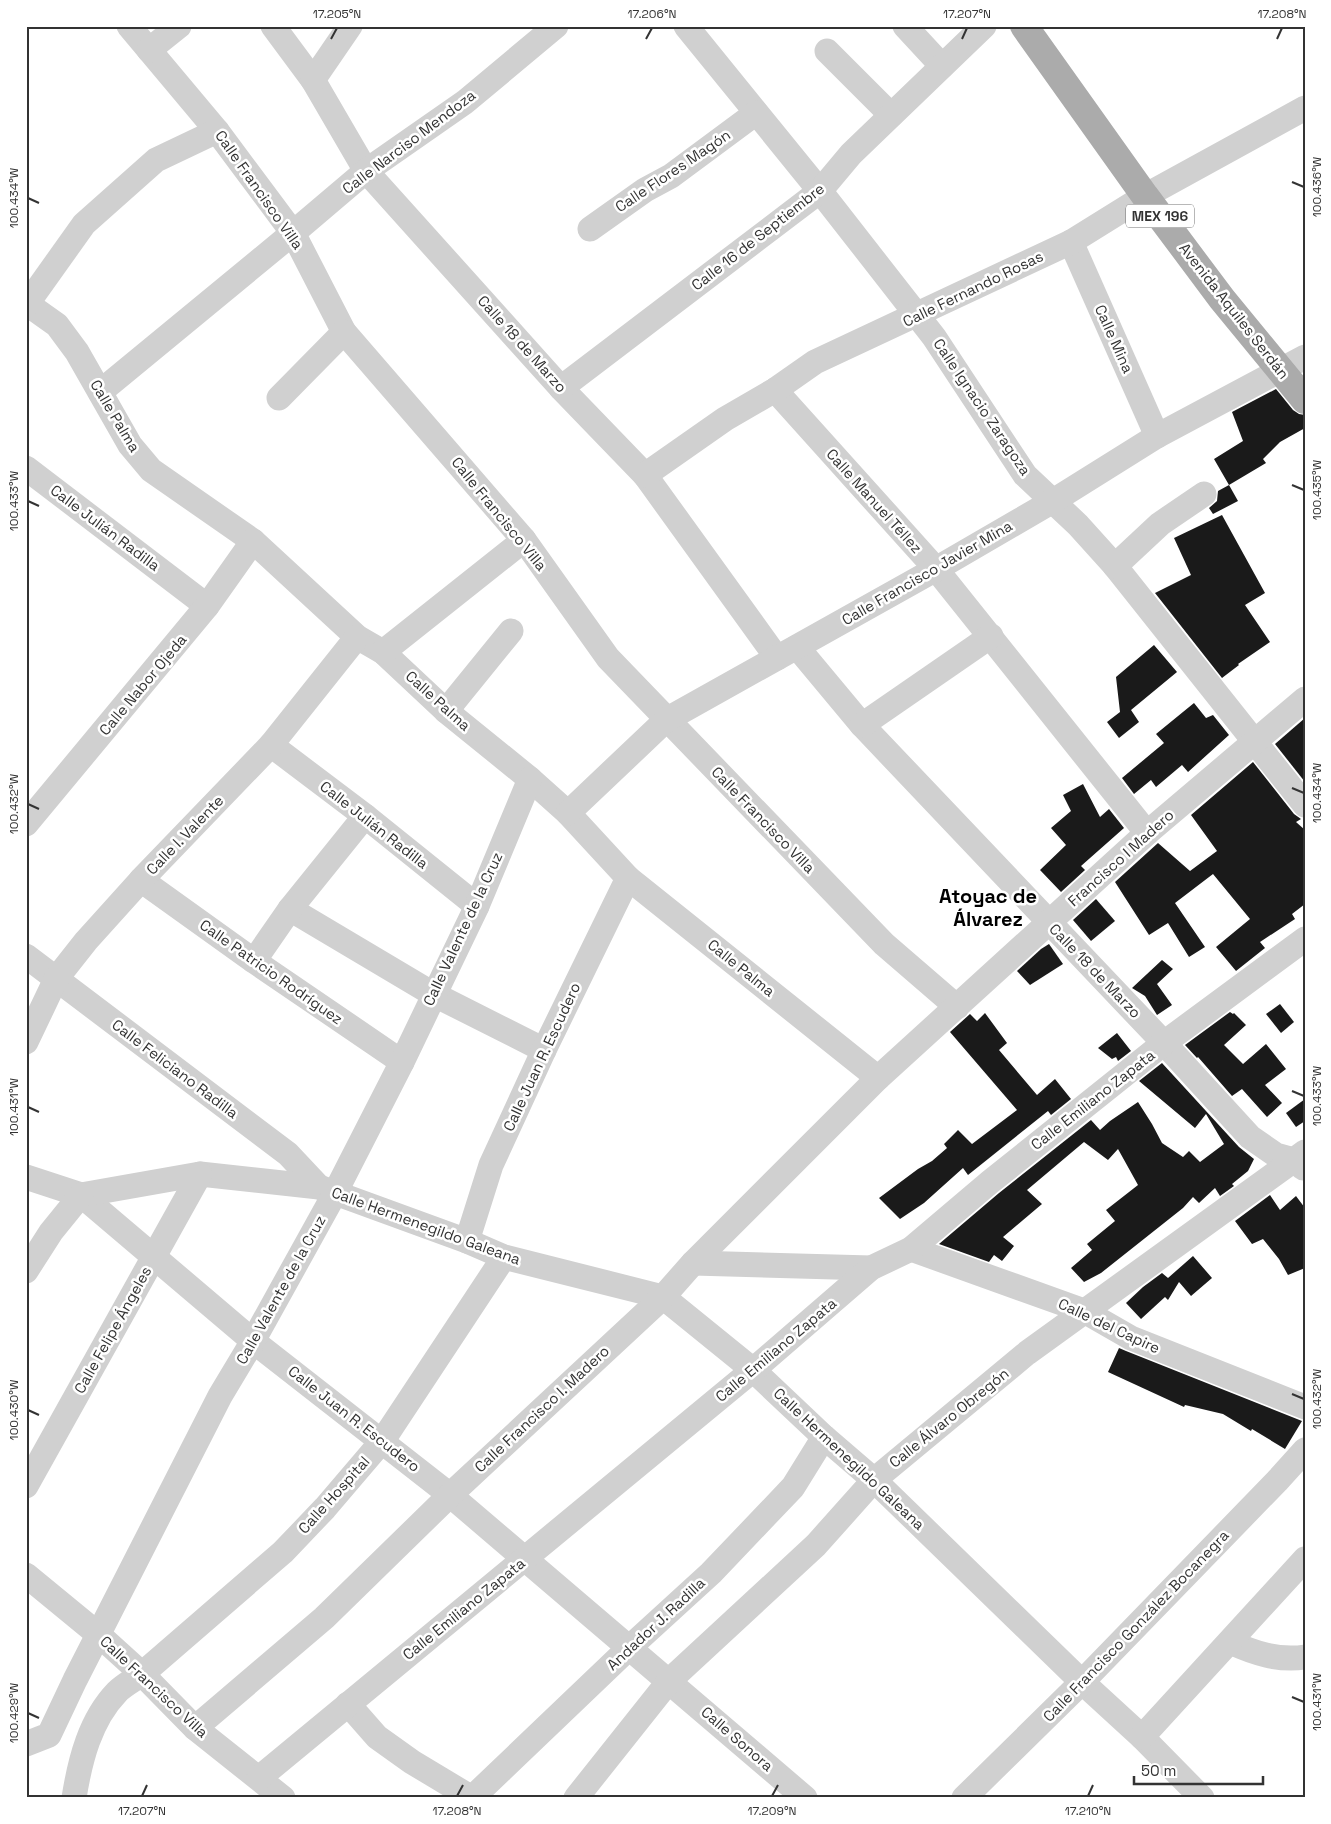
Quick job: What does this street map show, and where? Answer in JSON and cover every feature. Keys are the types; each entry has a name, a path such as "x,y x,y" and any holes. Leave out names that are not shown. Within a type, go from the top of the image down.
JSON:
{"main road":[{"name":"Avenida Aquiles Serdán","path":"1024,26 1145,196 1222,299 1305,400"}],"street":[{"name":"Calle Francisco Villa","path":"129,26 217,131 293,233 344,332 524,540 608,658 884,944 957,1007"},
{"path":"149,50 179,26"},
{"name":"Calle 18 de Marzo","path":"273,26 313,80 366,171 561,388 645,475 787,652 862,725 1164,1043 1250,1137 1276,1155 1301,1161"},
{"path":"313,80 350,26"},
{"name":"Calle Narciso Mendoza","path":"100,392 366,171 464,102 556,26"},
{"name":"Calle Ignacio Zaragoza","path":"686,26 820,191 934,337 1025,475 1078,525 1115,566 1305,805"},
{"path":"905,26 942,66"},
{"name":"Calle 16 de Septiembre","path":"561,388 820,191 851,154 984,26"},
{"path":"827,51 891,115"},
{"name":"Calle Fernando Rosas","path":"645,475 725,419 775,390 815,362 1071,242 1145,196 1305,108"},
{"name":"Calle Flores Magón","path":"590,229 645,190 671,176 756,113"},
{"path":"27,304 84,224 103,206 156,160 217,131"},
{"name":"Calle Mina","path":"1071,242 1157,436"},
{"name":"Calle Palma","path":"27,304 57,325 78,352 130,445 151,470 253,541 357,637 383,652 446,711 530,779 568,813 628,878 878,1078"},
{"path":"279,398 344,332"},
{"name":"Calle Francisco Javier Mina","path":"568,813 666,720 936,569 1053,501 1157,436 1305,357"},
{"name":"Calle Manuel Téllez","path":"775,390 936,569 1148,833"},
{"name":"Calle Julián Radilla","path":"26,468 207,606"},
{"path":"1115,566 1160,524 1204,494"},
{"path":"383,652 524,540"},
{"name":"Calle Nabor Ojeda","path":"26,824 207,606 253,541"},
{"path":"446,711 511,631"},
{"path":"862,725 990,636"},
{"name":"Calle I. Valente","path":"26,1042 56,980 86,941 141,880 271,745 357,637"},
{"path":"1254,741 1305,699"},
{"name":"Francisco I Madero","path":"878,1078 1148,833 1254,741"},
{"name":"Calle Julián Radilla","path":"271,745 365,816 477,906"},
{"name":"Calle Valente de la Cruz","path":"26,1744 50,1735 58,1715 220,1396 254,1341 327,1190 402,1062 433,994 477,906 530,779"},
{"path":"254,961 290,909 365,816"},
{"name":"Calle Juan R. Escudero","path":"467,1241 491,1165 544,1050 628,878"},
{"name":"Calle Patricio Rodríguez","path":"141,880 254,961 402,1062"},
{"path":"290,909 433,994 544,1050"},
{"name":"Calle Emiliano Zapata","path":"259,1778 753,1370 871,1268 911,1249 990,1182 1164,1043 1305,939"},
{"name":"Calle Feliciano Radilla","path":"26,956 288,1154 327,1190"},
{"name":"Calle Francisco I. Madero","path":"195,1728 324,1618 450,1495 663,1297 693,1263 878,1078"},
{"name":"Calle Álvaro Obregón","path":"576,1798 669,1681 816,1545 874,1480 1027,1353 1084,1311 1301,1161"},
{"name":"Calle Hermenegildo Galeana","path":"81,1195 200,1174 327,1190 467,1241 504,1257 663,1297 753,1370 824,1437 874,1480 1082,1682 1142,1737 1202,1798"},
{"name":"Calle Felipe Ángeles","path":"26,1486 200,1174"},
{"name":"Calle Juan R. Escudero","path":"26,1177 81,1195 254,1341 383,1440 450,1495 669,1681"},
{"path":"26,1272 51,1232 81,1195"},
{"name":"Calle del Capire","path":"911,1249 1084,1311 1131,1338 1305,1407"},
{"name":"Calle Hospital","path":"74,1798 88,1736 105,1706 118,1691 142,1674 283,1552 325,1508 383,1440 504,1257"},
{"path":"693,1263 871,1268"},
{"name":"Andador J. Radilla","path":"472,1798 711,1573 793,1487 824,1437"},
{"name":"Calle Francisco González Bocanegra","path":"964,1798 1082,1682 1305,1450"},
{"path":"1142,1737 1305,1559"},
{"name":"Calle Francisco Villa","path":"26,1576 99,1635 142,1674 195,1728 284,1798"},
{"path":"1230,1642 1256,1654 1289,1658 1305,1656"},
{"name":"Calle Sonora","path":"669,1681 805,1798"},
{"path":"348,1704 377,1737 412,1762 472,1798"},
{"path":"58,1715 88,1736"}],"building":[{"path":"1276,389 1293,410 1305,415 1305,428 1280,442 1263,459 1266,463 1229,485 1214,459 1243,441 1232,412"},
{"path":"1229,485 1238,501 1213,514 1209,508 1217,501 1218,491"},
{"path":"1222,515 1265,593 1245,605 1270,642 1238,664 1222,678 1155,593 1191,575 1174,538"},
{"path":"1154,645 1177,672 1131,710 1139,722 1119,738 1107,722 1120,712 1116,677"},
{"path":"1194,703 1206,718 1213,715 1229,735 1188,772 1182,765 1156,787 1151,780 1134,794 1122,778 1164,743 1156,734"},
{"path":"1305,718 1305,782 1275,744"},
{"path":"1253,762 1294,814 1301,819 1296,822 1305,830 1305,904 1292,914 1295,919 1260,942 1265,948 1236,971 1216,947 1250,919 1213,874 1175,903 1205,947 1189,957 1168,923 1149,935 1115,882 1158,843 1190,871 1217,851 1191,815"},
{"path":"1083,784 1100,817 1109,809 1124,828 1081,866 1085,870 1061,892 1040,870 1066,845 1051,828 1071,811 1063,795"},
{"path":"1096,899 1115,921 1091,941 1073,920"},
{"path":"1049,944 1063,964 1030,985 1017,971"},
{"path":"1162,960 1173,969 1157,984 1172,1005 1157,1015 1145,996 1132,988"},
{"path":"1280,1004 1294,1022 1281,1033 1266,1014"},
{"path":"1230,1012 1234,1013 1246,1025 1224,1045 1243,1064 1266,1044 1286,1069 1265,1085 1282,1103 1267,1117 1242,1089 1232,1096 1185,1045"},
{"path":"985,1013 1007,1043 999,1050 1037,1095 1055,1079 1071,1099 1051,1115 1048,1111 968,1175 963,1168 924,1203 900,1219 879,1198 932,1161 947,1148 944,1144 958,1130 972,1144 1017,1110 950,1032 970,1014 977,1021"},
{"path":"1117,1033 1131,1051 1118,1061 1116,1057 1112,1059 1098,1048"},
{"path":"1162,1063 1239,1147 1254,1159 1248,1171 1232,1184 1234,1186 1220,1196 1215,1188 1199,1203 1193,1197 1183,1208 1101,1273 1084,1282 1071,1268 1092,1250 1087,1244 1115,1221 1106,1210 1138,1185 1118,1149 1108,1160 1084,1142 1027,1190 1042,1204 1003,1237 1014,1246 1002,1261 994,1255 989,1262 939,1244 999,1193 1091,1120 1100,1130 1138,1102 1162,1143 1183,1157 1189,1151 1200,1162 1224,1144 1206,1114 1195,1128 1139,1081"},
{"path":"1305,1099 1305,1121 1296,1127 1286,1113"},
{"path":"1270,1195 1280,1210 1296,1196 1305,1208 1305,1268 1288,1275 1279,1259 1263,1239 1252,1244 1235,1221"},
{"path":"1193,1256 1212,1278 1191,1296 1179,1282 1168,1300 1165,1297 1141,1319 1126,1303 1162,1273 1168,1278"},
{"path":"1119,1348 1302,1421 1285,1449 1223,1414 1185,1405 1184,1407 1108,1372"}],"district":[{"name":"Atoyac de Álvarez","path":"988,908"}]}
